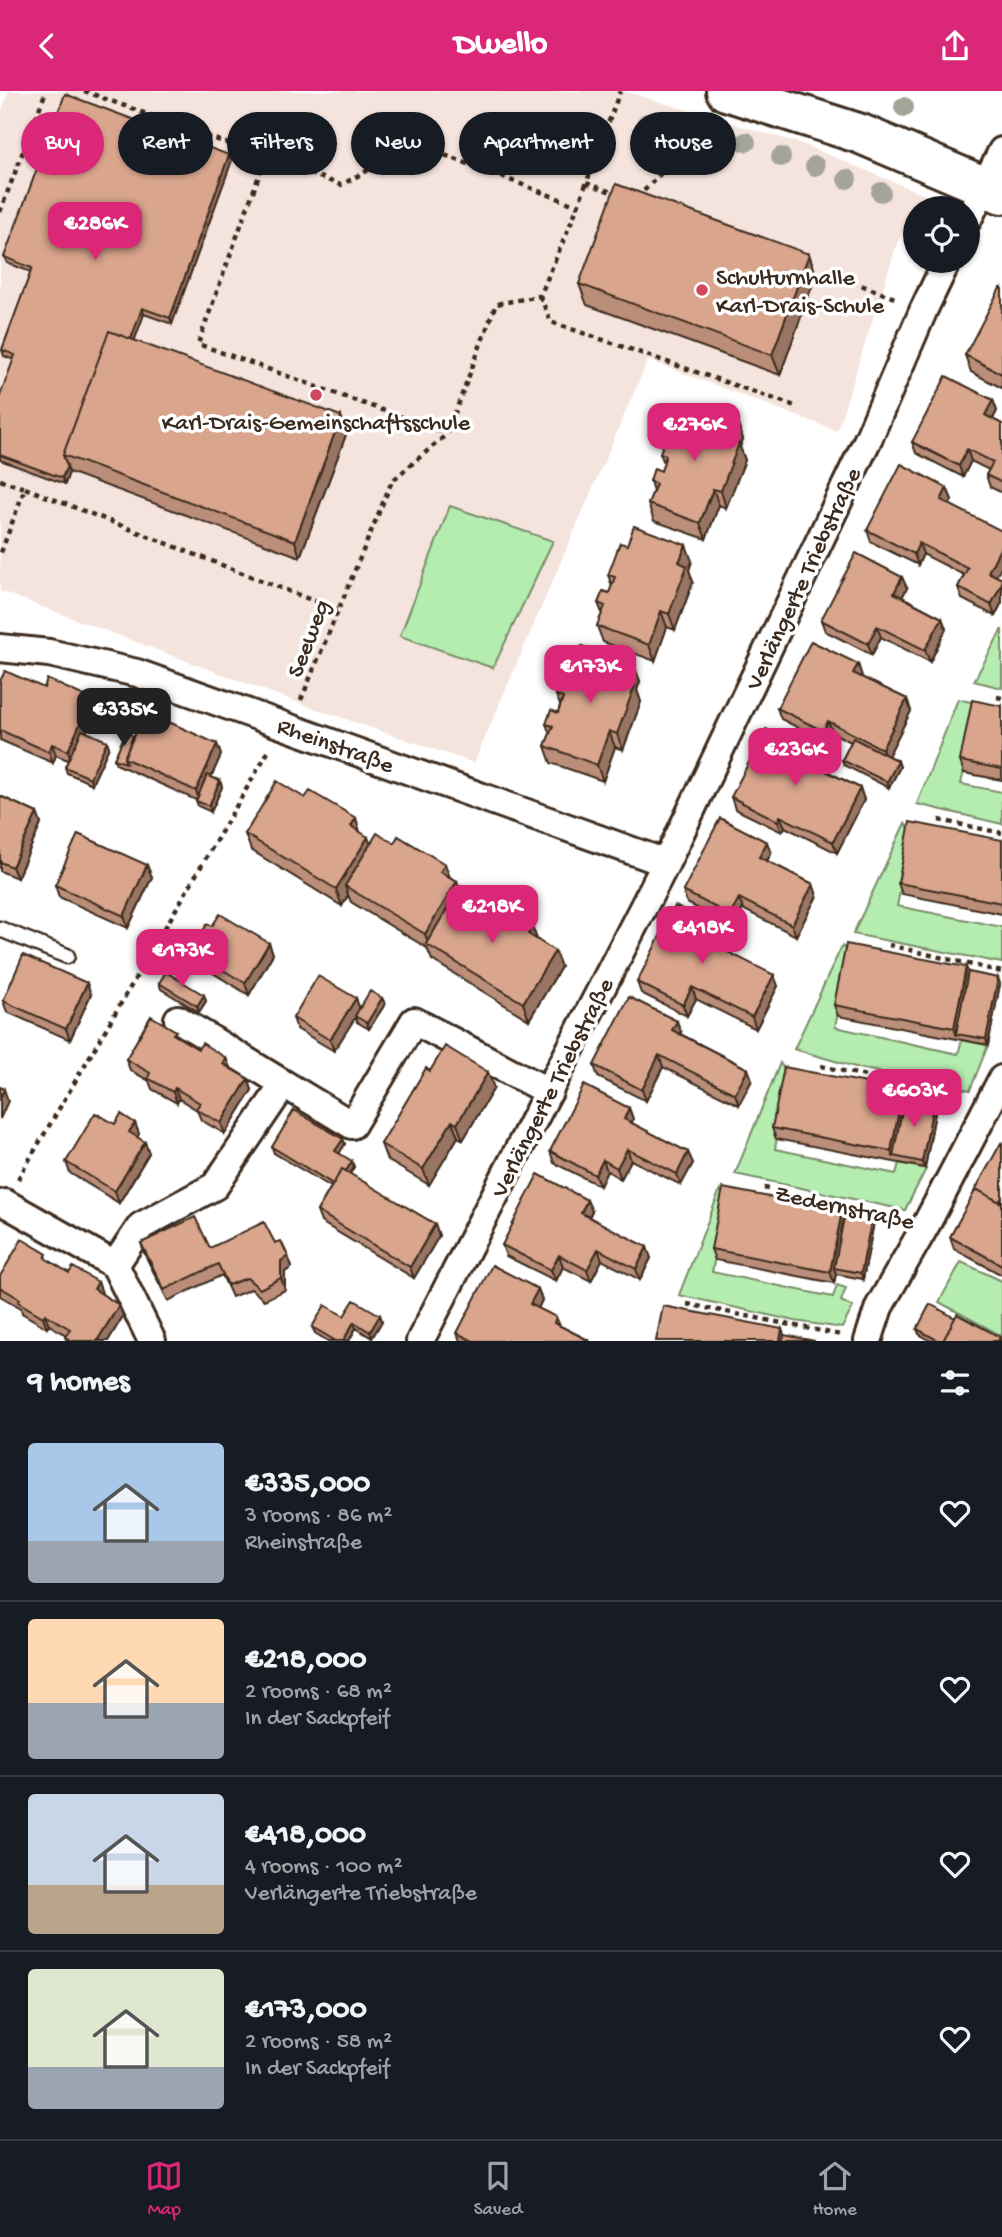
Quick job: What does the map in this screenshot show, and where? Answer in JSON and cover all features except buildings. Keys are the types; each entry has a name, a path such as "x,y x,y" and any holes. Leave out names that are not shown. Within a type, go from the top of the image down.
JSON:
{"main road":[{"path":"726,91 861,134 993,190"}],"street":[{"path":"980,205 993,190 1002,151"},
{"name":"Verlängerte Triebstraße","path":"420,1341 666,863 869,437 941,273"},
{"name":"Rheinstraße","path":"0,648 49,653 137,673 666,863"},
{"path":"178,1019 352,1125 414,1021 549,1092"},
{"name":"Zedernstraße","path":"868,1341 879,1307 927,1223 1002,1079"},
{"path":"116,1265 141,1226 215,1186 284,1084"},
{"path":"2,1202 116,1265 152,1341"}],"lane":[{"path":"0,929 67,956"}],"path":[{"path":"0,212 46,91"},
{"path":"84,91 227,145"},
{"path":"620,91 578,206 540,296 551,322 795,406"},
{"path":"312,175 341,185 416,144 578,206"},
{"path":"259,175 198,344 447,434"},
{"path":"634,201 659,175"},
{"path":"586,183 622,196"},
{"path":"843,278 924,309"},
{"name":"Seeweg","path":"2,1202 304,694 393,481 447,434 496,304 540,296"},
{"path":"0,480 337,610"},
{"path":"0,555 24,488"},
{"path":"939,820 1002,833"},
{"path":"889,946 1002,972"},
{"path":"821,1066 990,1103"},
{"name":"Zedernstraße","path":"764,1188 927,1223"},
{"path":"687,1304 868,1341"}],"shaded area":[{"name":"Karl-Drais-Gemeinschaftsschule","path":"9,91 623,91 694,112 630,112 630,175 736,175 736,125 805,145 927,196 903,196 903,233 898,241 837,431 648,360 474,763 299,703 0,591 0,115"}],"green space":[{"path":"450,506 553,541 493,668 400,636"},
{"path":"1002,629 1002,688 974,681"},
{"path":"958,699 979,704 961,784 1002,792 1002,824 917,804"},
{"path":"905,823 912,832 897,906 1002,927 1002,963 853,934"},
{"path":"842,946 850,953 835,1027 958,1054 962,1040 988,1045 970,1090 859,1068 794,1049"},
{"path":"780,1063 788,1075 775,1149 896,1174 899,1163 926,1169 905,1210 735,1174"},
{"path":"720,1190 727,1198 712,1272 833,1297 837,1285 846,1288 841,1301 853,1307 842,1328 795,1321 679,1295"},
{"path":"961,1262 1002,1281 1002,1336 939,1302"}],"place":[{"name":"Schulturnhalle Karl-Drais-Schule","path":"702,290"},
{"name":"Karl-Drais-Gemeinschaftsschule","path":"316,395"}]}
